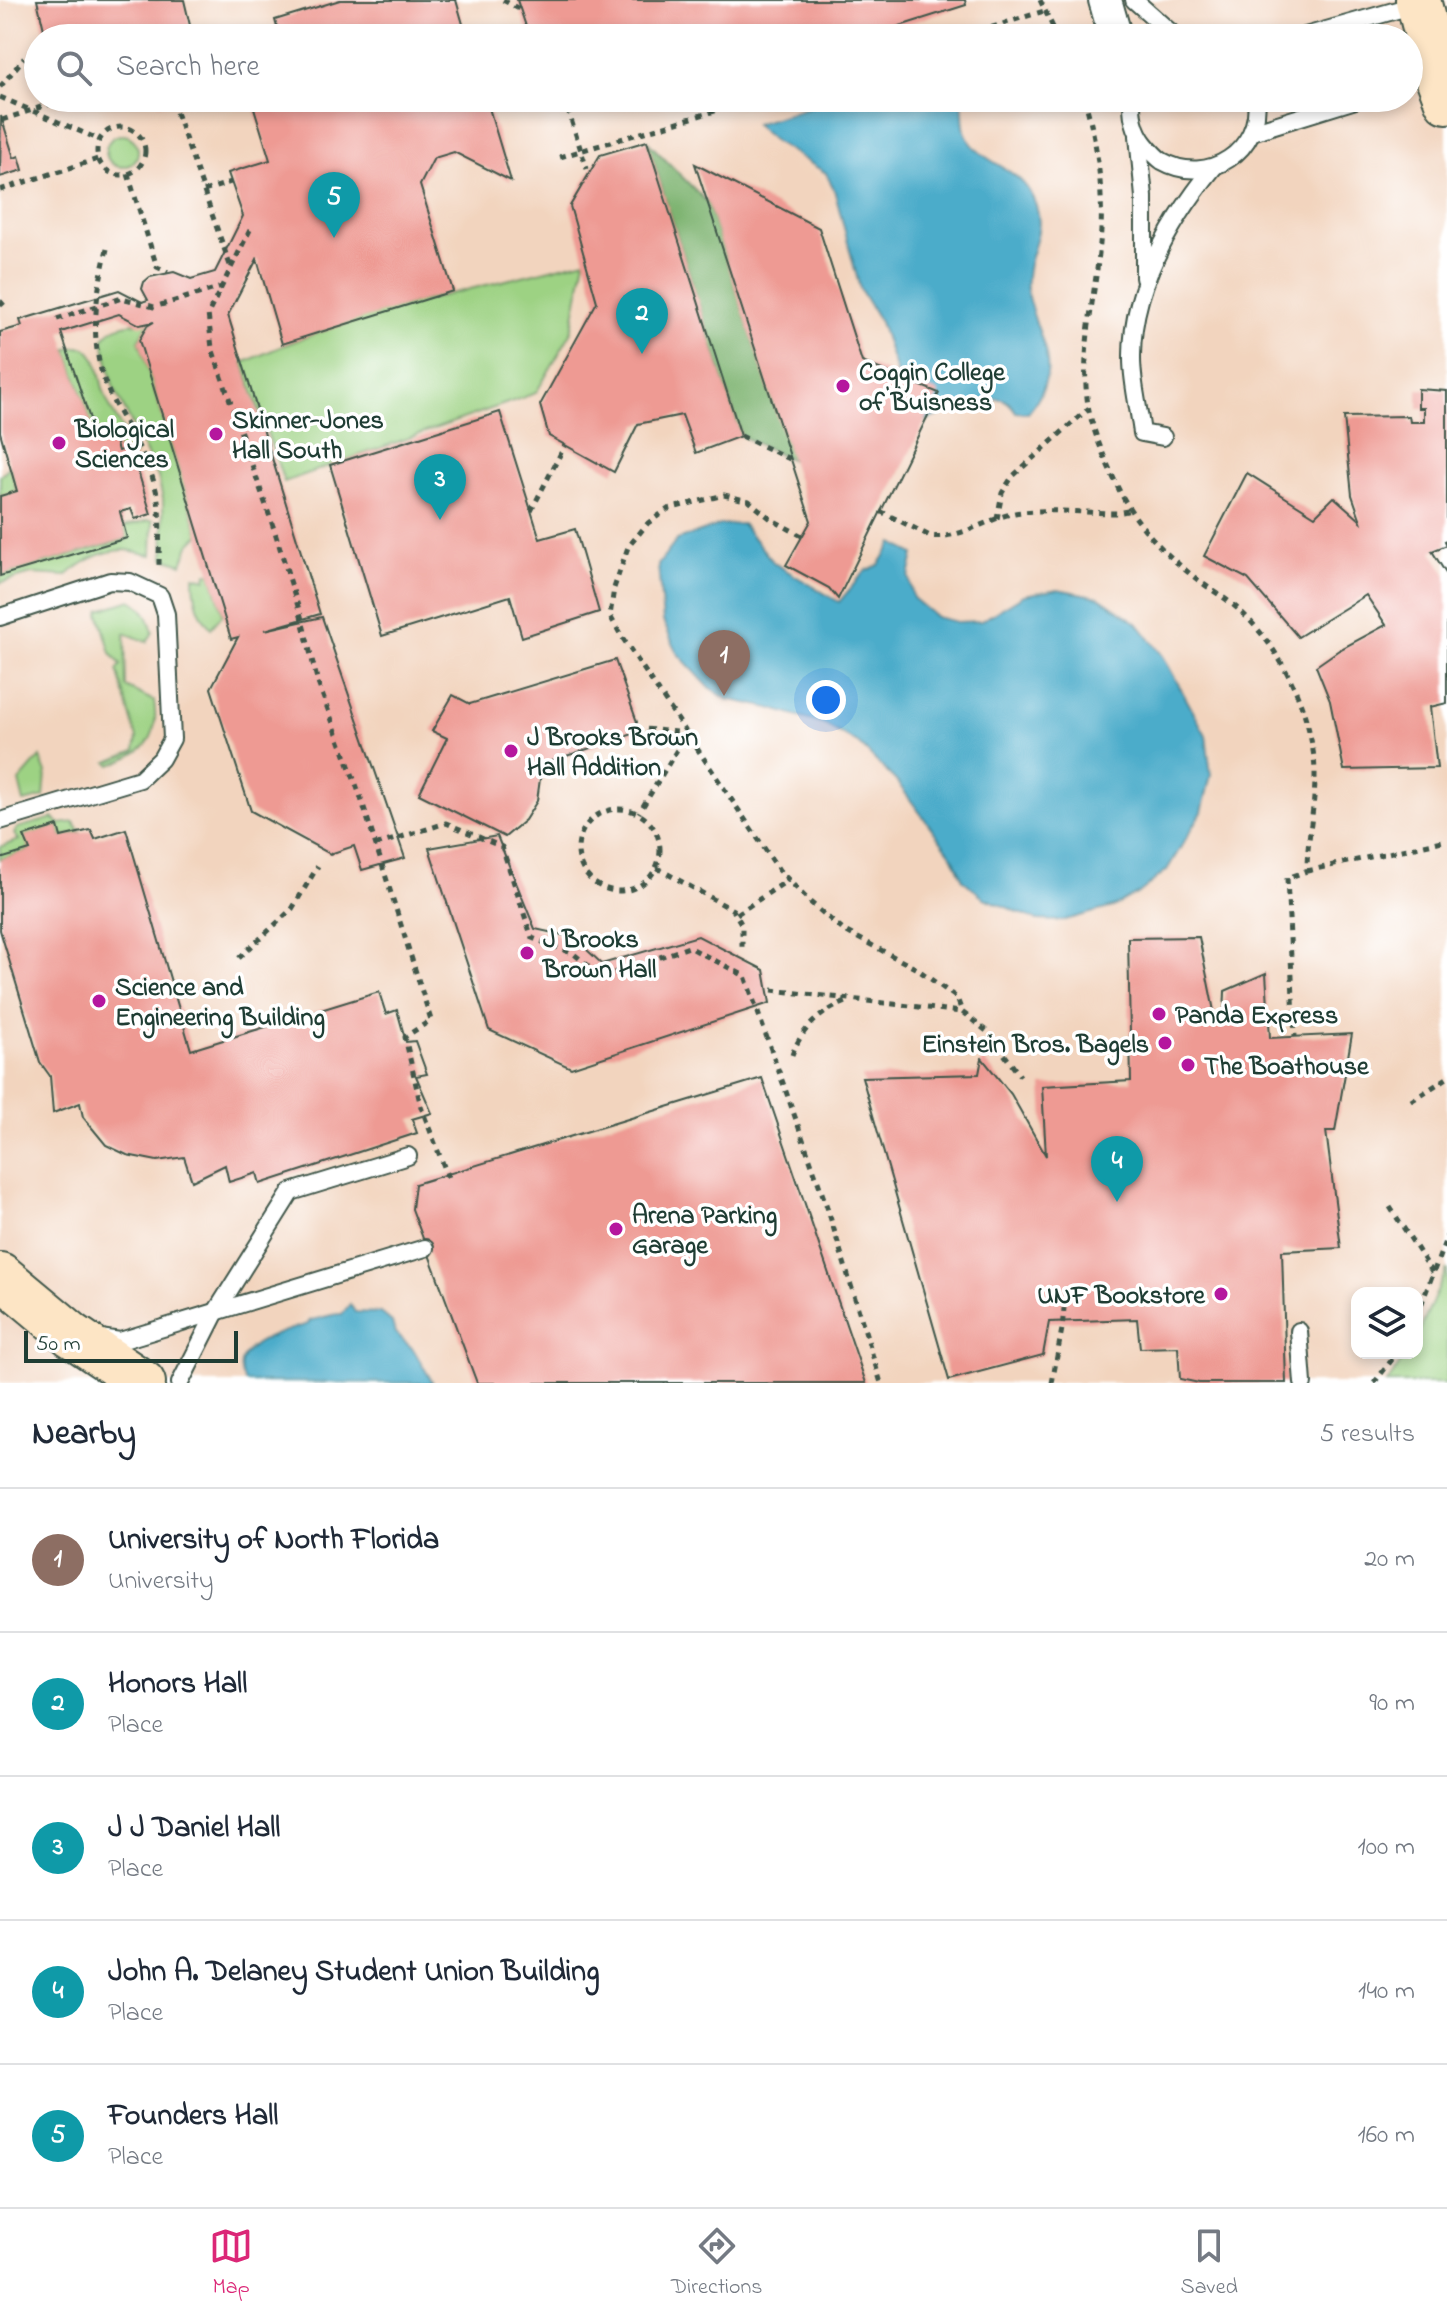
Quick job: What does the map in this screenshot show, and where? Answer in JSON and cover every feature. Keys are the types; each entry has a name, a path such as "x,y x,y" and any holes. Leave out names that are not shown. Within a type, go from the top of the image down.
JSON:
{"street":[{"path":"1105,0 1112,24"},
{"path":"1419,2 1435,85"},
{"path":"0,1275 72,1335 143,1383"}],"lane":[{"path":"1134,0 1161,24"},
{"path":"1345,24 1419,2"},
{"path":"1132,112 1138,136 1144,197 1144,288"},
{"path":"1138,136 1159,160 1180,169 1214,167 1243,148 1257,112"},
{"path":"1252,132 1317,112"},
{"path":"1163,437 1142,433 1132,358 1137,315 1144,288 1175,220 1214,167"},
{"path":"0,617 110,581 130,582 160,596 166,614 172,739 161,759 140,779 0,821"},
{"path":"180,1383 217,1310 291,1192 408,1156"},
{"path":"72,1335 120,1341 425,1248"},
{"path":"1299,1331 1303,1383"}],"path":[{"path":"503,0 519,9"},
{"path":"1040,0 1051,24"},
{"path":"1002,24 1044,11"},
{"path":"0,87 24,58"},
{"path":"0,97 24,107"},
{"path":"2,120 26,112"},
{"path":"35,112 99,139"},
{"path":"176,112 231,269"},
{"path":"569,112 587,169"},
{"path":"560,157 712,112"},
{"path":"1087,112 1101,189 1101,231 1087,362 1089,408 1115,481 1132,510 1162,549 1237,608 1266,639 1295,688 1313,746 1315,810 1307,871"},
{"path":"118,126 134,130 145,150 144,158 128,174 110,172 98,159 99,139 118,126"},
{"path":"0,190 98,159"},
{"path":"128,174 157,267 168,272"},
{"path":"204,191 231,182"},
{"path":"250,230 208,314 212,348 275,532 318,683 348,760 431,1020 405,1037 421,1107 448,1177"},
{"path":"107,249 97,292 94,336 112,400 140,449 156,489 159,565"},
{"path":"57,319 122,298 154,307 222,287"},
{"path":"0,301 7,309"},
{"path":"997,519 1002,493 1012,477 1089,408"},
{"path":"741,436 792,460"},
{"path":"531,511 565,445"},
{"path":"802,536 771,519 749,501 724,495 668,509 648,523 628,547 614,588 610,616 788,880 843,930 917,969 943,987 957,998 962,1012"},
{"path":"880,511 938,538 1024,512 1117,513 1132,510"},
{"path":"635,728 687,733"},
{"path":"639,813 687,733"},
{"path":"614,807 639,813 659,841 657,868 645,882 630,889 603,889 594,884 579,864 580,840 589,820 614,807"},
{"path":"376,845 446,823 502,847 532,938 574,954 602,977 689,947 745,976 827,1207 881,1383"},
{"path":"1295,1037 1287,878 1447,840"},
{"path":"239,958 292,909 318,866"},
{"path":"657,868 722,902 737,914 742,925 742,949"},
{"path":"737,914 788,880"},
{"path":"772,990 962,1012 989,1033 1020,1076"},
{"path":"792,1055 797,1042 820,1014 851,1000"},
{"path":"1411,1101 1447,1078"},
{"path":"1390,1207 1433,1274"},
{"path":"1423,1300 1447,1236"},
{"path":"1052,1383 1064,1308"},
{"path":"1374,1383 1392,1359"}],"shaded area":[{"path":"0,0 1447,0 1447,1383 0,1383"}],"green space":[{"path":"122,135 133,140 138,151 133,162 122,167 111,162 106,151 111,140"},
{"path":"647,141 708,203 792,460 741,436"},
{"path":"585,260 571,333 536,393 284,482 243,363 284,345 369,316"},
{"path":"154,322 147,326 139,340 199,535 189,545 182,564 164,558 163,499 158,477 113,386 103,340 118,327"},
{"path":"86,348 94,357 108,402 135,452 134,459 118,451 113,433 96,437 67,349"},
{"path":"10,466 17,491 0,496 0,476"},
{"path":"153,521 152,555 126,550 109,552 86,561 66,576 32,574 0,583 0,576 127,539 124,527"},
{"path":"207,573 211,573 223,614 211,628 199,610 194,583 194,576 206,579"},
{"path":"131,600 146,614 153,632 147,642 125,633 126,687 154,701 155,726 148,743 133,755 111,765 108,762 135,751 137,738 117,670 121,665 111,653 99,613 100,610"},
{"path":"40,757 46,773 44,797 24,802 19,781"},
{"path":"53,818 60,824 74,822 80,832 61,837 58,826 25,836 30,850 0,859 0,847 19,840 14,834 17,828"},
{"path":"1447,1269 1447,1383 1387,1383 1404,1359 1423,1359 1423,1323"}],"water":[{"path":"793,112 963,112 966,134 971,143 1022,182 1029,191 1039,218 1027,276 1027,291 1043,344 1047,374 1042,390 1028,413 1016,412 1006,401 994,399 922,422 898,378 880,322 860,289 834,189 826,173 774,141 755,124"},
{"path":"742,524 774,563 839,602 865,571 879,565 893,543 914,554 909,577 913,598 936,617 957,622 981,621 1024,595 1058,589 1099,597 1137,623 1163,656 1206,735 1211,775 1202,812 1167,870 1139,893 1113,907 1062,921 1037,920 984,898 963,880 953,857 897,782 858,743 825,725 727,699 709,687 677,653 663,621 658,565 677,540 720,525"},
{"path":"350,1304 355,1312 381,1313 392,1322 395,1333 413,1349 433,1383 245,1382 242,1358 249,1349 272,1336 308,1324 310,1320 342,1314"}],"building":[{"path":"37,0 184,0 190,24 43,24"},
{"path":"340,0 456,0 463,24 276,24 275,20"},
{"path":"517,0 965,0 966,5 906,24 525,24"},
{"path":"255,112 490,112 511,181 454,152 434,158 420,185 453,291 282,344 257,259 228,315 320,614 265,630 322,617 405,858 362,870 354,846 330,854 251,811 211,688 238,637 231,639 139,340 147,326 154,322 140,325 119,314 61,332 96,437 113,433 118,451 131,448 151,514 135,519 131,509 120,512 127,538 0,576 0,496 17,491 0,432 0,332 22,326 20,320 119,290 142,302 148,300 142,289 150,277 174,272 191,279 215,272 243,216 228,173 270,160"},
{"path":"1,116 14,158 19,156 23,170 0,177"},
{"path":"647,141 741,436 696,453 682,415 638,424 614,472 549,436 540,405 597,302 570,206 600,155"},
{"name":"Coggin College of Buisness","path":"695,164 819,228 862,362 939,393 838,599 829,588 786,565 811,521"},
{"path":"1418,389 1447,391 1447,545 1432,551 1447,575 1447,703 1430,707 1437,768 1344,770 1330,701 1316,666 1386,625 1366,595 1298,637 1248,579 1204,556 1247,473 1315,516 1334,497 1361,521 1352,495 1344,417 1409,416 1410,422 1424,422 1424,408 1418,408"},
{"path":"500,412 540,539 575,529 599,612 522,637 510,596 382,636 330,465"},
{"name":"J Brooks Brown Hall Addition","path":"615,660 637,722 633,734 542,764 537,801 525,820 505,837 419,794 447,738 432,731 453,695 470,704"},
{"name":"Science and Engineering Building","path":"58,826 61,837 91,830 95,839 126,829 191,1050 379,992 386,1014 397,1010 406,1042 415,1041 427,1074 416,1076 432,1113 412,1119 417,1133 260,1184 257,1173 229,1182 225,1165 192,1181 184,1157 157,1161 127,1155 106,1145 83,1117 80,1103 53,1113 50,1076 40,1062 0,930 0,859 30,850 24,836"},
{"name":"J Brooks Brown Hall","path":"497,836 535,929 567,936 602,964 698,936 764,970 770,1003 571,1068 489,1030 429,848"},
{"path":"1199,937 1215,1016 1224,1016 1225,991 1266,973 1270,1038 1352,1034 1335,1131 1326,1131 1341,1248 1282,1251 1286,1383 1199,1383 1180,1379 1178,1347 1140,1348 1137,1319 1049,1322 1043,1355 949,1380 862,1077 979,1074 982,1058 1011,1094 1046,1156 1042,1086 1131,1081 1128,938"},
{"name":"Arena Parking Garage","path":"762,1078 866,1383 477,1383 412,1209 415,1184"}],"place":[{"name":"Founders Hall","path":"334,238"},
{"name":"Honors Hall","path":"642,354"},
{"name":"Coggin College of Buisness","path":"843,386"},
{"name":"Skinner-Jones Hall South","path":"216,434"},
{"name":"Biological Sciences","path":"59,443"},
{"name":"J J Daniel Hall","path":"440,520"},
{"name":"University of North Florida","path":"724,696"},
{"name":"J Brooks Brown Hall Addition","path":"511,751"},
{"name":"J Brooks Brown Hall","path":"527,953"},
{"name":"Science and Engineering Building","path":"99,1001"},
{"name":"Panda Express","path":"1159,1014"},
{"name":"Einstein Bros. Bagels","path":"1165,1043"},
{"name":"The Boathouse","path":"1188,1065"},
{"name":"John A. Delaney Student Union Building","path":"1117,1202"},
{"name":"Arena Parking Garage","path":"616,1229"},
{"name":"UNF Bookstore","path":"1221,1294"}]}
